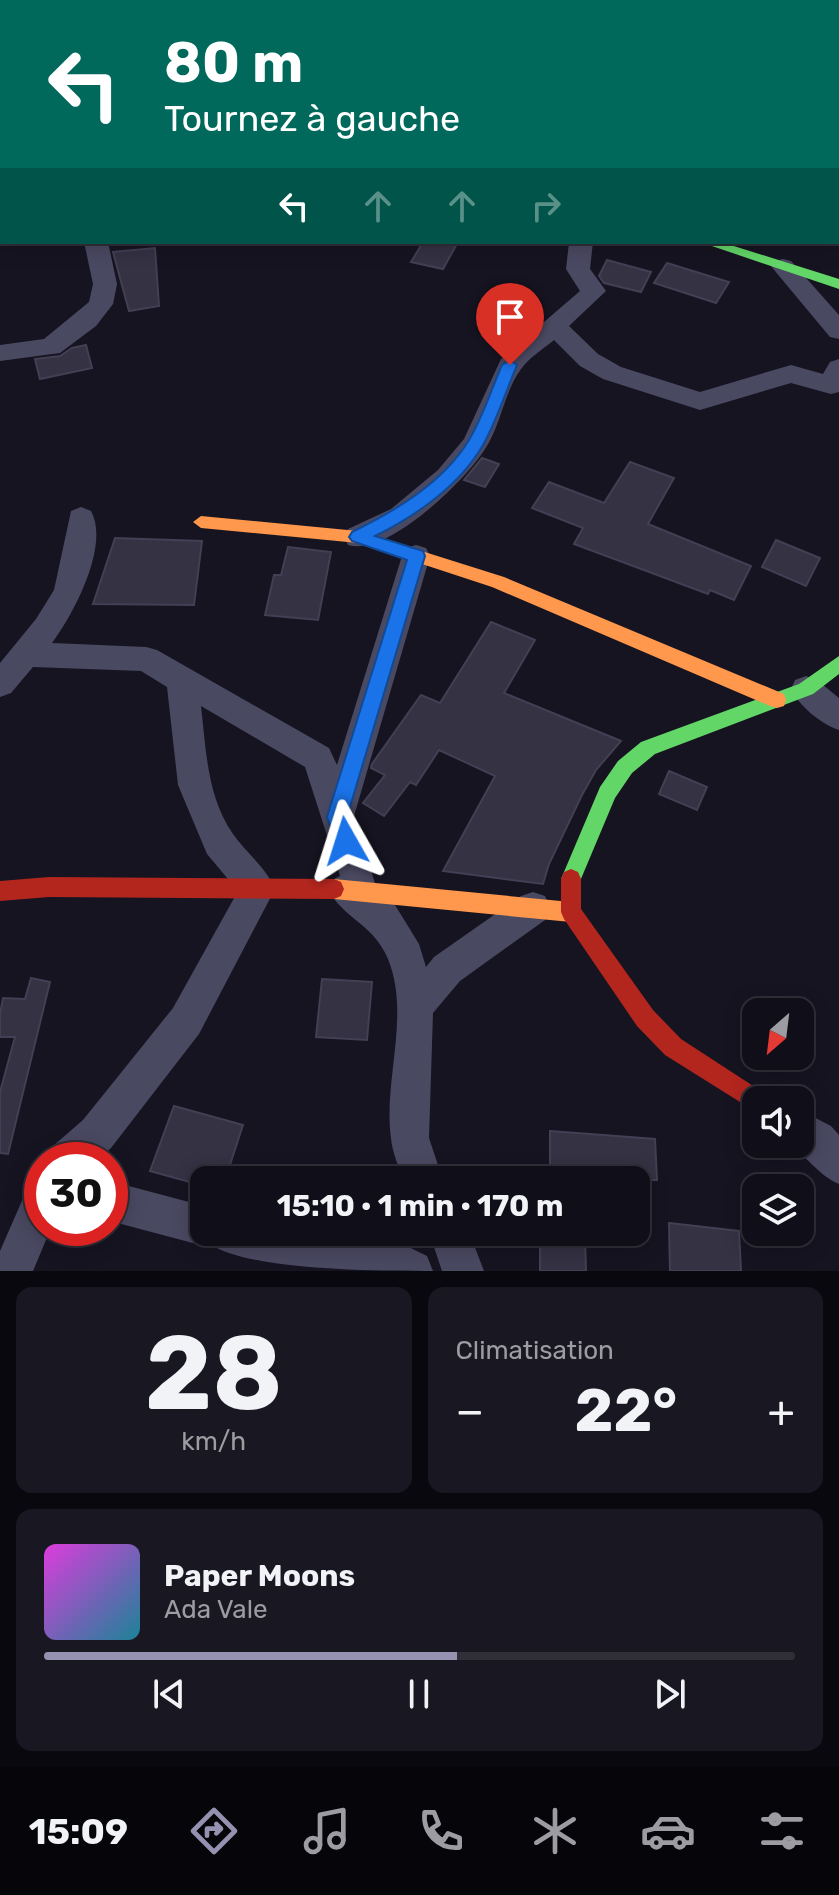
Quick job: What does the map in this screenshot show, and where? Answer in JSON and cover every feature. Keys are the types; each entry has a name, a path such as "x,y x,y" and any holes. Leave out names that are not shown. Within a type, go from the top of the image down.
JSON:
{"street":[{"path":"0,353 51,347 87,320 101,304 105,284 96,244"},
{"path":"358,537 401,516 448,477 475,444 510,365 556,328 594,291 579,277 576,256 580,244"},
{"path":"713,244 839,284"},
{"path":"783,266 839,331"},
{"path":"556,328 589,360 612,373 700,401 791,374 831,385 839,368"},
{"path":"0,684 51,624 69,592 82,552 81,518"},
{"path":"201,522 358,537 498,582 777,700"},
{"path":"337,817 416,556"},
{"path":"27,654 146,659 318,758 337,817 353,890 383,917 406,956 415,1007 410,1138 419,1166"},
{"path":"742,1092 673,1047 645,1018 571,912 570,881 607,793 625,767 648,748 806,689 839,664"},
{"path":"182,680 194,785 219,843 258,889"},
{"path":"806,689 839,717"},
{"path":"0,891 49,887 353,890 571,912"},
{"path":"88,1142 186,1021 258,889"},
{"path":"415,1007 447,969 533,908"},
{"path":"814,1138 839,1164"},
{"path":"128,1206 190,1222"},
{"path":"12,1271 24,1243"},
{"path":"272,1246 292,1252 380,1253 412,1271"},
{"path":"454,1246 463,1271"}],"building":[{"path":"422,244 457,244 443,269 411,262"},
{"path":"155,248 159,306 129,311 113,252"},
{"path":"607,260 651,272 641,292 604,283 599,276"},
{"path":"667,263 729,282 716,303 654,283"},
{"path":"86,345 92,368 40,379 35,359 60,356 72,348"},
{"path":"482,458 499,464 485,487 464,480"},
{"path":"630,462 674,478 648,524 751,566 734,600 710,590 708,594 574,544 583,528 532,508 549,482 604,503"},
{"path":"115,538 202,541 194,605 93,604"},
{"path":"776,540 820,558 806,586 762,567"},
{"path":"288,547 331,552 318,620 265,615 274,575 281,575"},
{"path":"491,622 535,640 504,693 621,741 596,770 582,795 549,864 543,884 443,871 495,776 439,750 416,785 410,782 384,816 363,803 385,775 371,768 372,764 421,695 440,703"},
{"path":"669,771 707,787 697,810 659,794"},
{"path":"31,978 50,982 8,1154 0,1153 0,1092 15,1037 0,1037 0,1014 3,998 25,999"},
{"path":"322,979 372,982 367,1040 316,1037"},
{"path":"174,1106 243,1125 230,1166 190,1166 190,1182 150,1171"},
{"path":"550,1131 655,1139 657,1180 650,1180 650,1166 550,1166"},
{"path":"669,1223 739,1231 741,1271 670,1271"},
{"path":"540,1246 585,1246 586,1271 540,1271"}],"traffic: fast":[{"path":"713,244 839,284"},
{"path":"571,879 607,793 625,767 648,748 806,689 839,664"}],"traffic: slow":[{"path":"201,522 358,537 498,582 777,700"},
{"path":"334,889 571,912"}],"traffic: jam":[{"path":"571,879 571,912 645,1018 673,1047 742,1092"},
{"path":"0,891 49,887 334,889"}],"route":[{"path":"346,841 337,817 416,556 358,537 401,516 448,477 475,444 510,365"}]}
